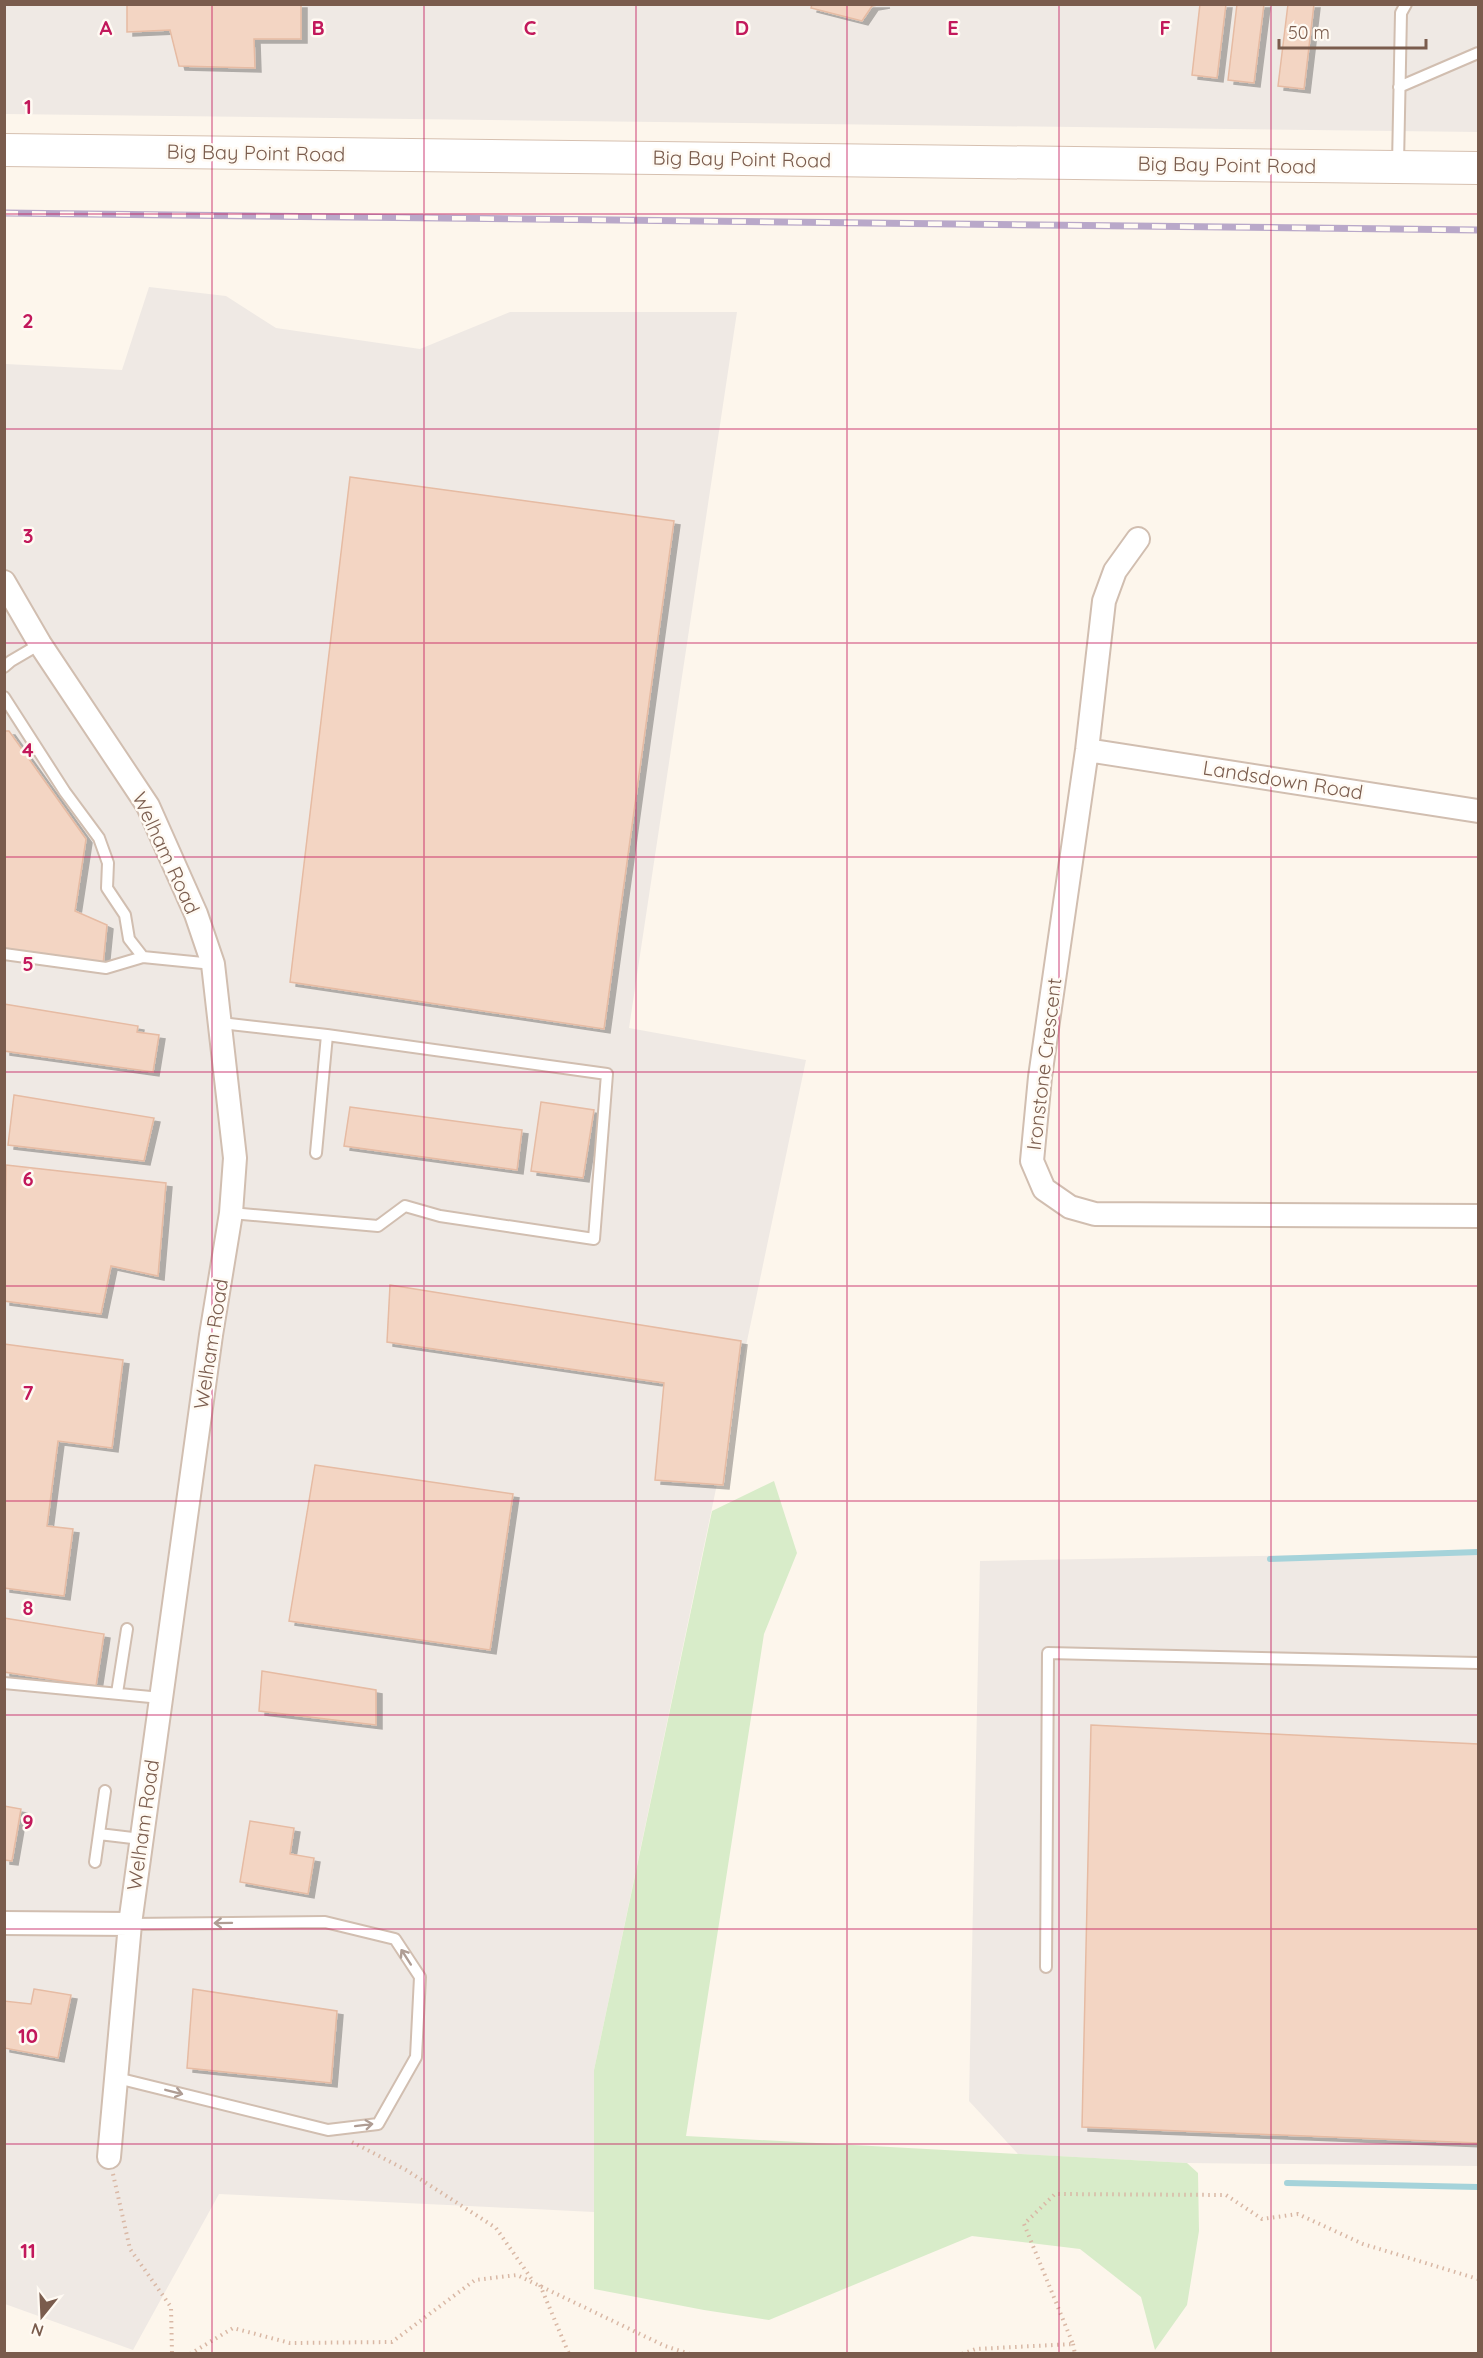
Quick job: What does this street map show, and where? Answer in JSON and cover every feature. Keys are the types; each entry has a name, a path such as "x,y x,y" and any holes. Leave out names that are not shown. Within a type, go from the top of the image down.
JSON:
{"street":[{"name":"Big Bay Point Road","path":"4,150 1479,168"},
{"name":"Ironstone Crescent","path":"1138,539 1115,571 1104,601 1086,750 1040,1077 1032,1161 1044,1189 1070,1207 1095,1214 1479,1216"},
{"name":"Welham Road","path":"4,582 40,644 148,806 196,915 213,964 235,1158 231,1213 211,1335 130,1924 109,2157"},
{"name":"Landsdown Road","path":"1086,750 1479,811"},
{"path":"4,1923 130,1924"}],"lane":[{"path":"1398,167 1402,7"},
{"path":"1399,87 1479,53"},
{"path":"4,667 40,644"},
{"path":"4,696 65,792 99,838 108,863 107,888 125,915 129,939 143,957"},
{"path":"4,954 106,968 143,957 213,964"},
{"path":"221,1023 327,1035 607,1074 594,1239 440,1216 405,1206 378,1226 231,1213"},
{"path":"316,1153 327,1035"},
{"path":"117,1693 127,1629"},
{"path":"1046,1967 1047,1653 1479,1663"},
{"path":"4,1683 160,1698"},
{"path":"95,1862 105,1791"},
{"path":"99,1834 141,1839"},
{"path":"117,2078 328,2130 378,2124 417,2057 420,1977 395,1939 326,1922 130,1924"}],"path":[{"path":"328,2130 406,2170 496,2228 533,2282"},
{"path":"109,2157 130,2249 171,2307 172,2354"},
{"path":"1075,2354 1024,2224 1055,2194 1226,2195 1262,2219 1298,2214 1363,2244 1479,2278"},
{"path":"190,2354 233,2328 290,2343 392,2342 475,2280 517,2275 665,2346 690,2354"},
{"path":"540,2285 569,2354"},
{"path":"962,2354 976,2349 1073,2344"}],"shaded area":[{"path":"5,5 1478,5 1478,132 5,114"},
{"path":"149,287 226,296 276,328 420,349 510,312 737,312 629,1028 806,1060 594,2070 594,2212 219,2194 133,2350 5,2304 4,349 6,364 122,370"},
{"path":"1478,1552 1478,2166 1187,2163 1018,2154 969,2101 980,1561"}],"green space":[{"path":"774,1481 797,1553 764,1634 686,2136 1187,2163 1198,2173 1199,2231 1187,2305 1155,2350 1141,2297 1080,2249 972,2236 769,2320 594,2289 594,2070 712,1511"}],"building":[{"path":"127,4 301,4 301,39 254,39 255,68 179,66 170,30 127,32"},
{"path":"812,4 884,4 872,6 862,21 811,8"},
{"path":"1200,4 1226,4 1217,78 1192,75"},
{"path":"1237,4 1264,4 1254,83 1228,80"},
{"path":"1288,4 1314,4 1304,89 1278,86"},
{"path":"350,477 674,521 604,1029 290,982"},
{"path":"4,731 9,731 86,839 75,911 107,925 103,965 4,951"},
{"path":"4,1004 138,1026 137,1032 159,1035 153,1072 4,1051"},
{"path":"14,1095 154,1118 144,1161 8,1145"},
{"path":"541,1102 594,1110 583,1178 531,1171"},
{"path":"350,1107 522,1130 517,1170 344,1146"},
{"path":"6,1165 166,1183 158,1276 111,1266 101,1314 4,1301"},
{"path":"390,1285 741,1341 723,1485 655,1480 664,1383 387,1342"},
{"path":"4,1344 123,1360 112,1448 58,1441 47,1526 73,1529 64,1596 4,1588"},
{"path":"315,1465 513,1494 490,1650 289,1621"},
{"path":"4,1618 104,1634 96,1686 4,1672"},
{"path":"262,1671 376,1690 376,1725 259,1711"},
{"path":"1091,1725 1478,1744 1478,2143 1082,2127"},
{"path":"4,1806 21,1809 12,1861 4,1860"},
{"path":"250,1821 294,1828 290,1854 314,1858 308,1894 240,1882"},
{"path":"34,1989 71,1995 58,2058 4,2048 4,2001 31,2004"},
{"path":"193,1989 337,2011 331,2083 187,2068"}],"waterway":[{"path":"1270,1559 1478,1552"},
{"path":"1287,2183 1478,2187"}],"railway":[{"path":"4,213 1478,230"}]}
